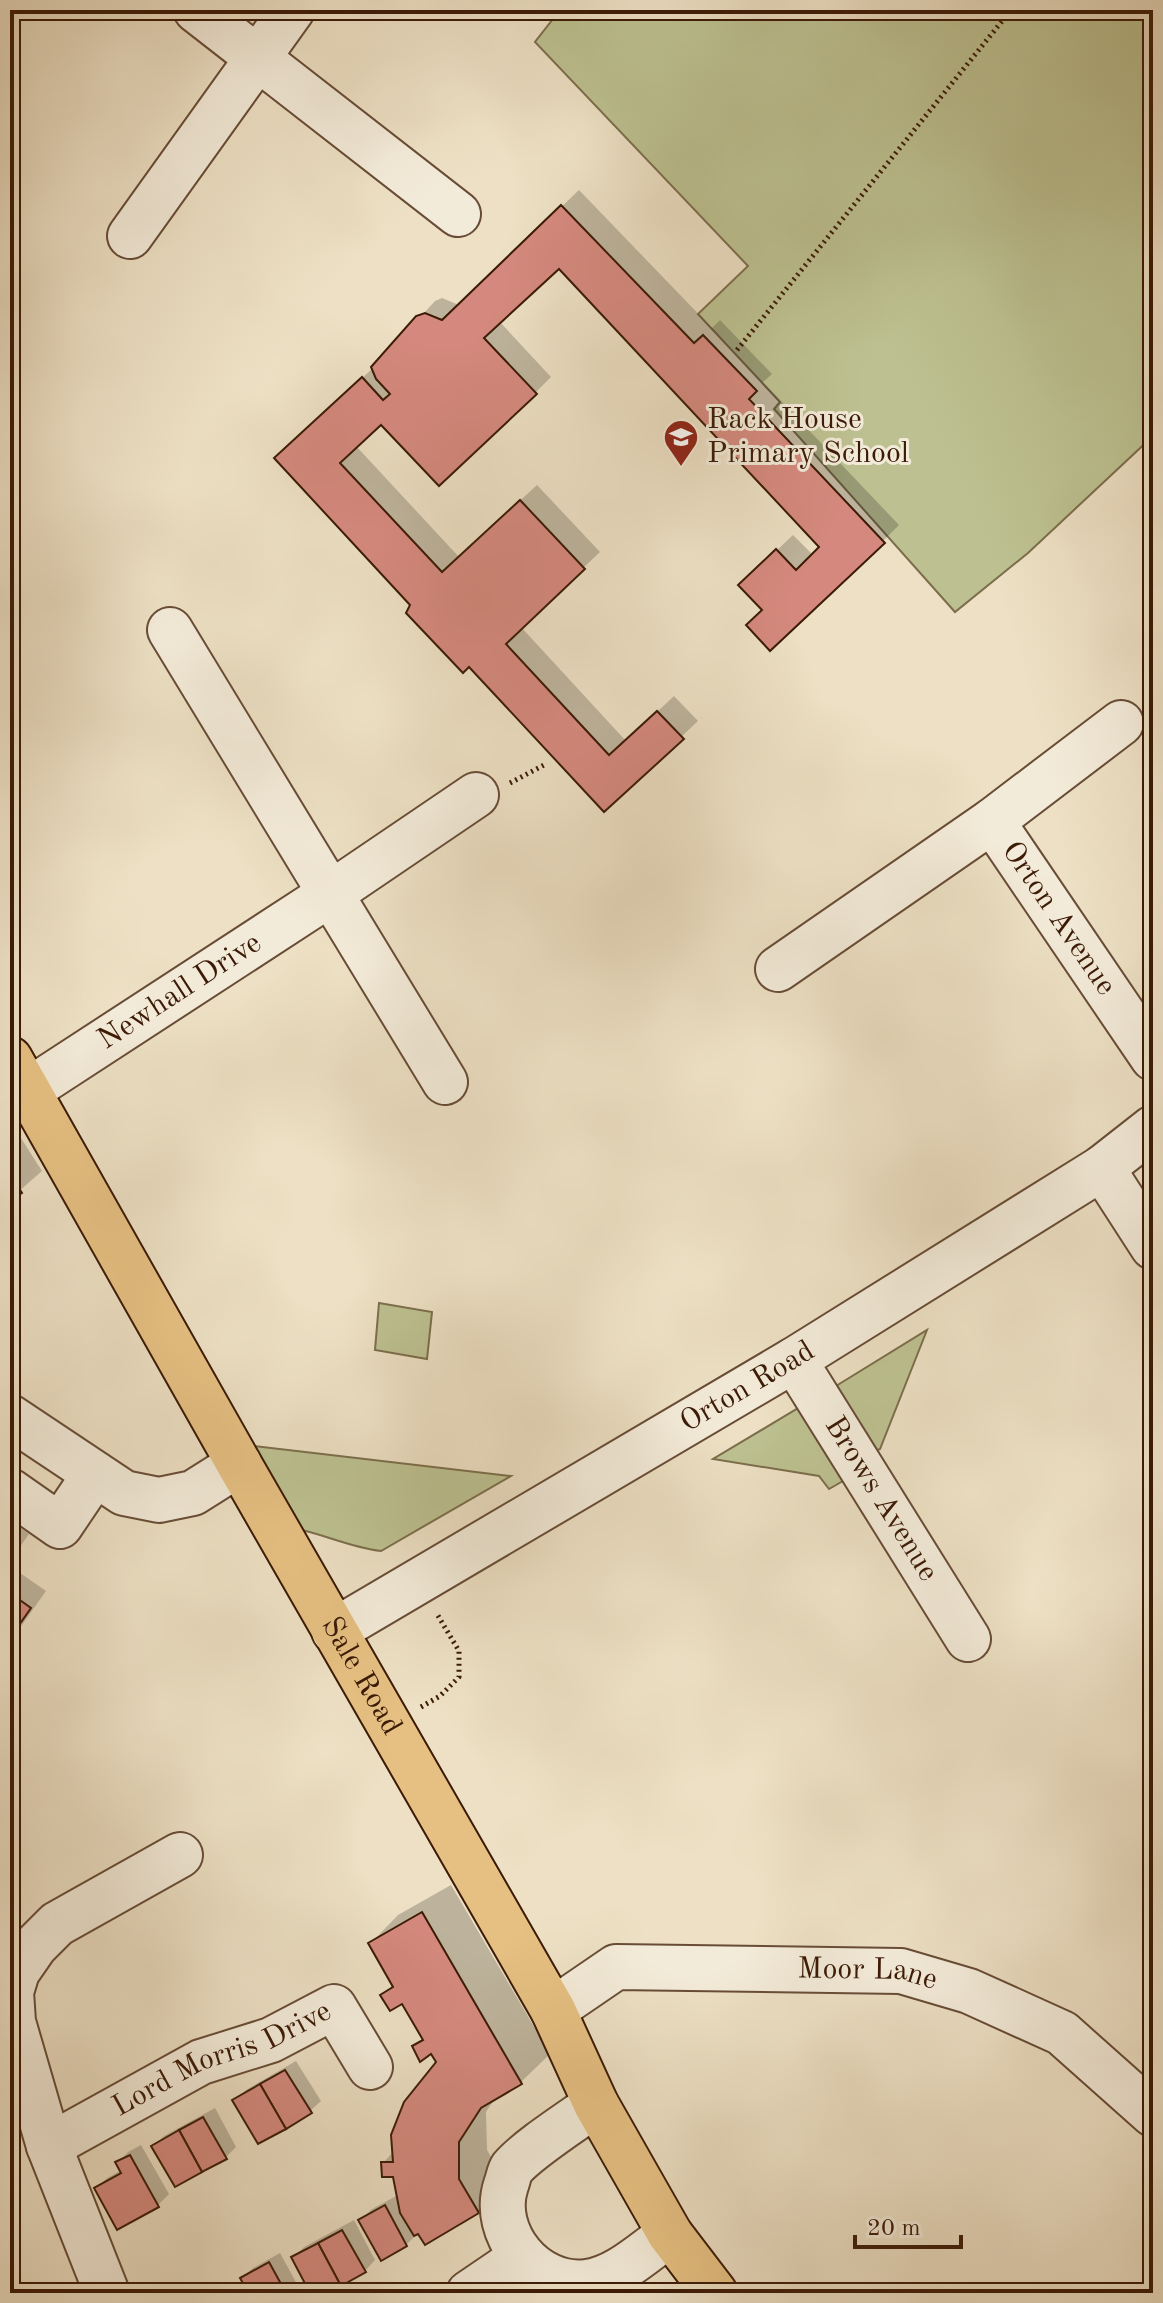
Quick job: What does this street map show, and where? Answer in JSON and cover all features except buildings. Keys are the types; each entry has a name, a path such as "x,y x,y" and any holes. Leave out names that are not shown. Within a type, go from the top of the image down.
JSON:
{"main road":[{"name":"Sale Road","path":"19,1074 334,1631 553,2010 596,2104 670,2234 715,2293"}],"street":[{"path":"196,10 442,202"},
{"path":"130,236 292,10"},
{"path":"170,630 445,1082"},
{"name":"Orton Avenue","path":"778,969 992,821 1121,723"},
{"name":"Newhall Drive","path":"19,1074 330,894 476,795"},
{"name":"Orton Avenue","path":"992,821 1153,1058"},
{"name":"Orton Road","path":"334,1631 794,1360 1102,1168 1153,1128"},
{"path":"1102,1168 1153,1247"},
{"name":"Brows Avenue","path":"794,1360 968,1639"},
{"path":"10,1417 124,1493 159,1500 193,1493 239,1464"},
{"path":"10,1491 60,1526 95,1474"},
{"path":"107,2293 49,2146 13,2022 11,1992 17,1972 35,1946 57,1924 180,1855"},
{"name":"Moor Lane","path":"553,2010 616,1967 901,1971 969,1991 1062,2033 1153,2114"},
{"name":"Lord Morris Drive","path":"49,2146 201,2062 271,2040 334,2007 370,2067"},
{"path":"596,2104 511,2169 502,2198 505,2231 522,2257 554,2279 584,2283 609,2276 670,2234"},
{"path":"469,2293 522,2257"}],"path":[{"path":"737,350 1011,10"},
{"path":"388,1724 440,1696 459,1677 459,1651 417,1582"}],"green space":[{"path":"560,10 1153,10 1153,436 1028,553 955,612 774,409 780,402 698,314 748,266 535,42"},
{"path":"379,1303 432,1312 427,1359 375,1350"},
{"path":"927,1330 880,1449 861,1458 823,1394"},
{"path":"800,1407 843,1481 829,1489 819,1476 713,1459"},
{"path":"246,1445 511,1476 381,1551 293,1528"}],"place":[{"name":"Rack House Primary School","path":"681,468"}]}
